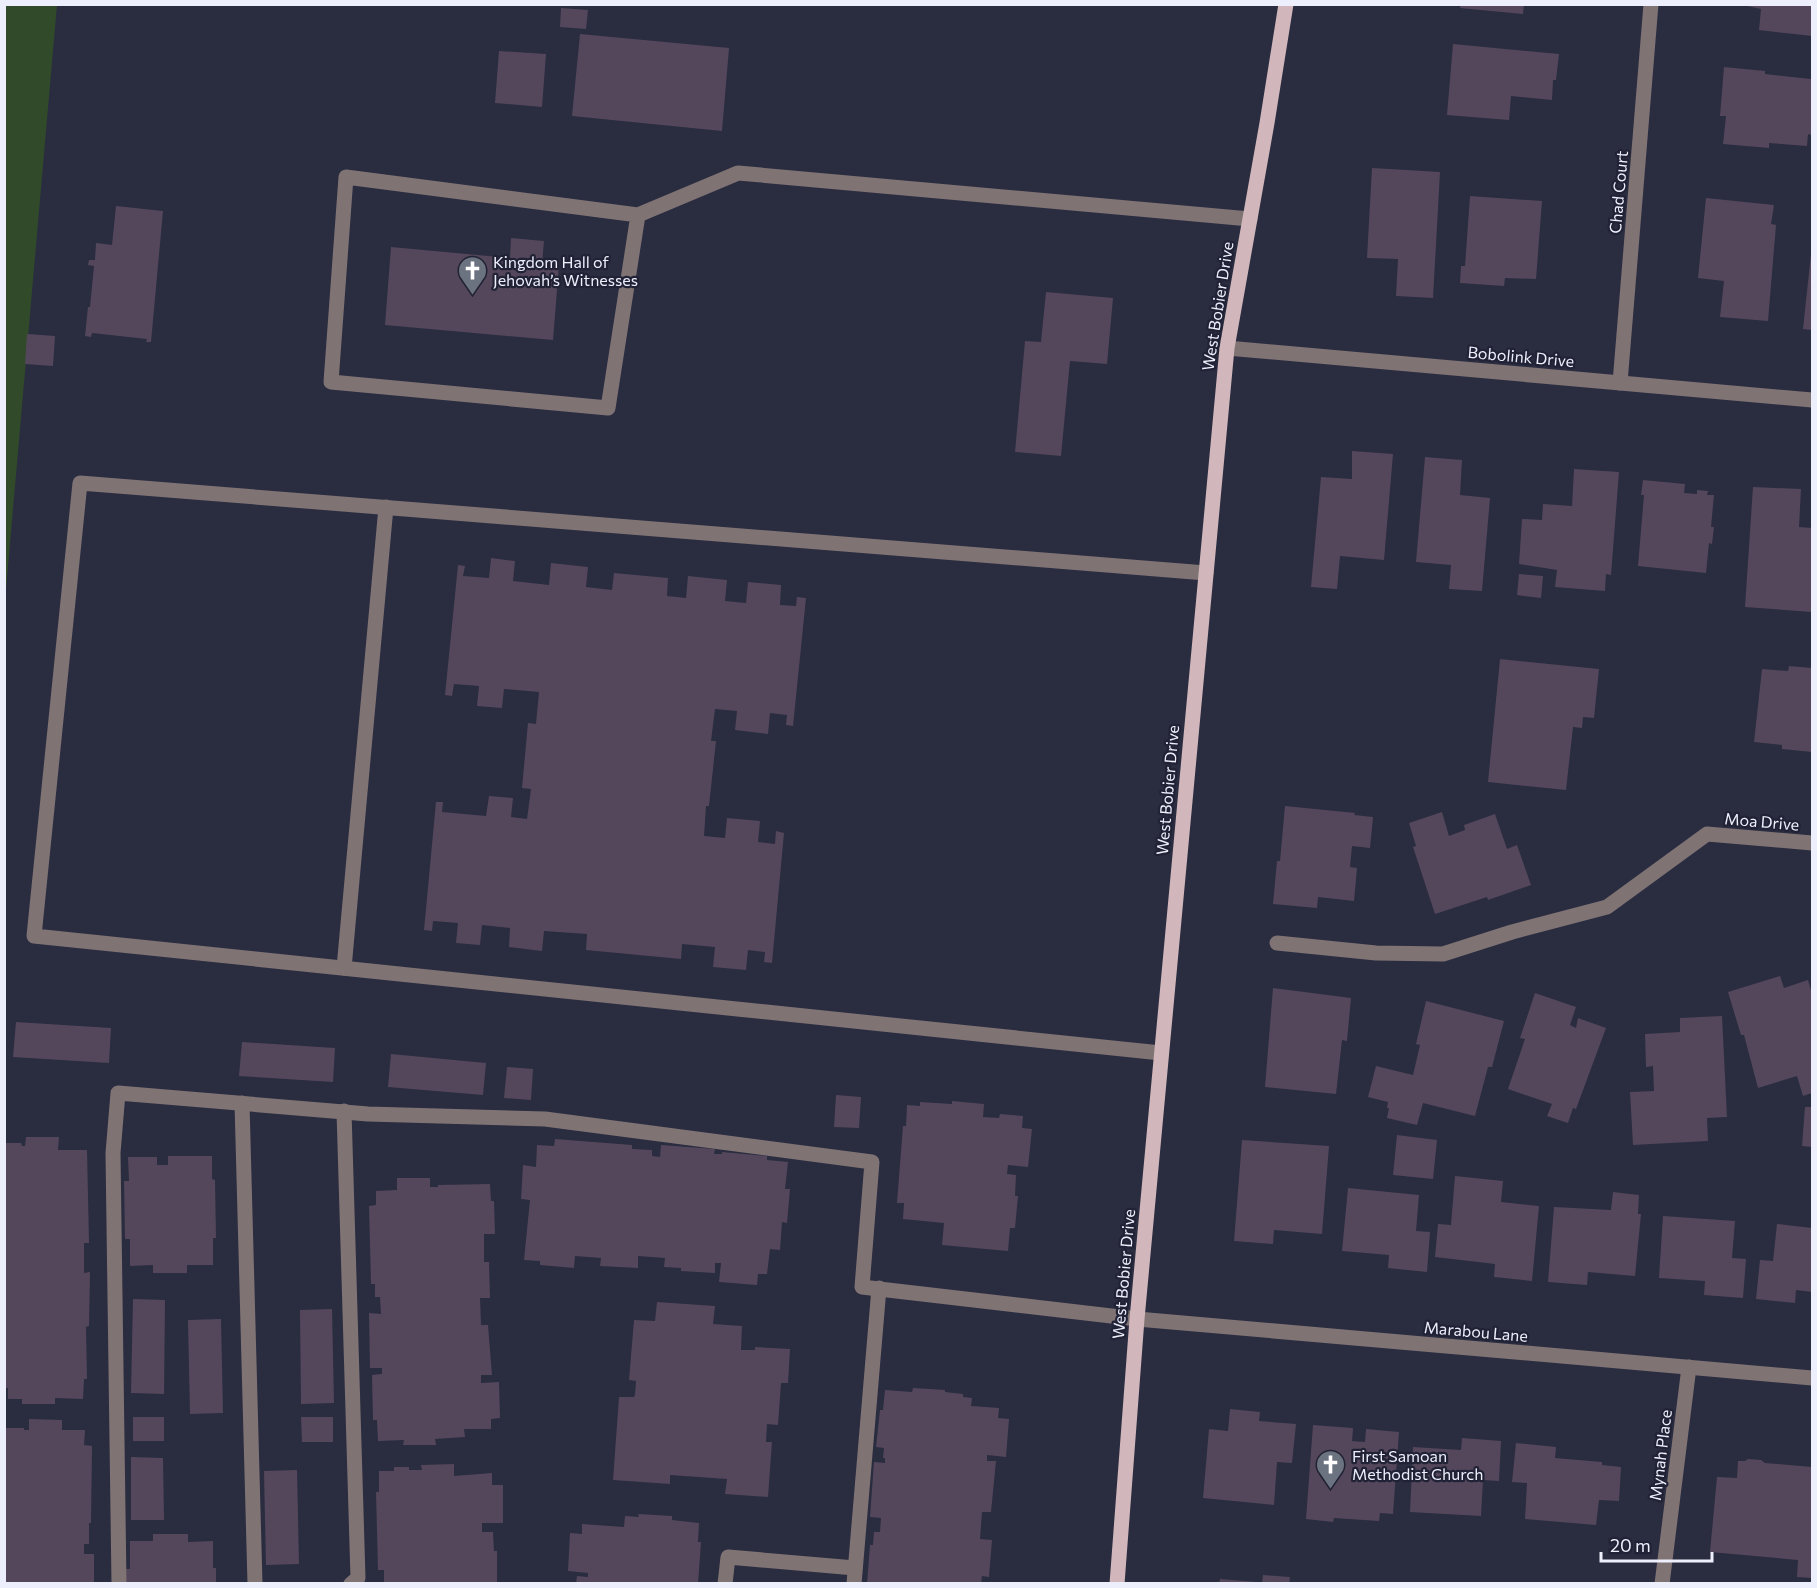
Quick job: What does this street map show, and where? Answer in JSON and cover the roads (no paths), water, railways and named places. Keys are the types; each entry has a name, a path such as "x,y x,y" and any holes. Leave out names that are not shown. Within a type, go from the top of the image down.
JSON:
{"main road":[{"name":"West Bobier Drive","path":"1117,1584 1137,1319 1227,348 1286,4"}],"street":[{"name":"Chad Court","path":"1620,383 1651,4"},
{"path":"638,215 608,408 331,382 346,177 638,215 738,173 1250,219"},
{"name":"Bobolink Drive","path":"1227,348 1812,400"},
{"path":"1161,1053 34,936 80,483 1206,573"},
{"path":"344,968 386,507"},
{"name":"Moa Drive","path":"1276,943 1376,953 1443,954 1512,932 1606,907 1707,834 1812,843"},
{"path":"120,1584 112,1153 118,1093 344,1111 545,1119 872,1162 862,1287 879,1288 855,1576 728,1557 725,1584"},
{"path":"242,1103 255,1584"},
{"path":"344,1111 358,1578 351,1584"},
{"name":"Marabou Lane","path":"879,1288 1137,1319 1812,1378"},
{"name":"Mynah Place","path":"1662,1584 1689,1367"}],"place":[{"name":"Kingdom Hall of Jehovah’s Witnesses","path":"472,296"},
{"name":"First Samoan Methodist Church","path":"1331,1490"}]}
